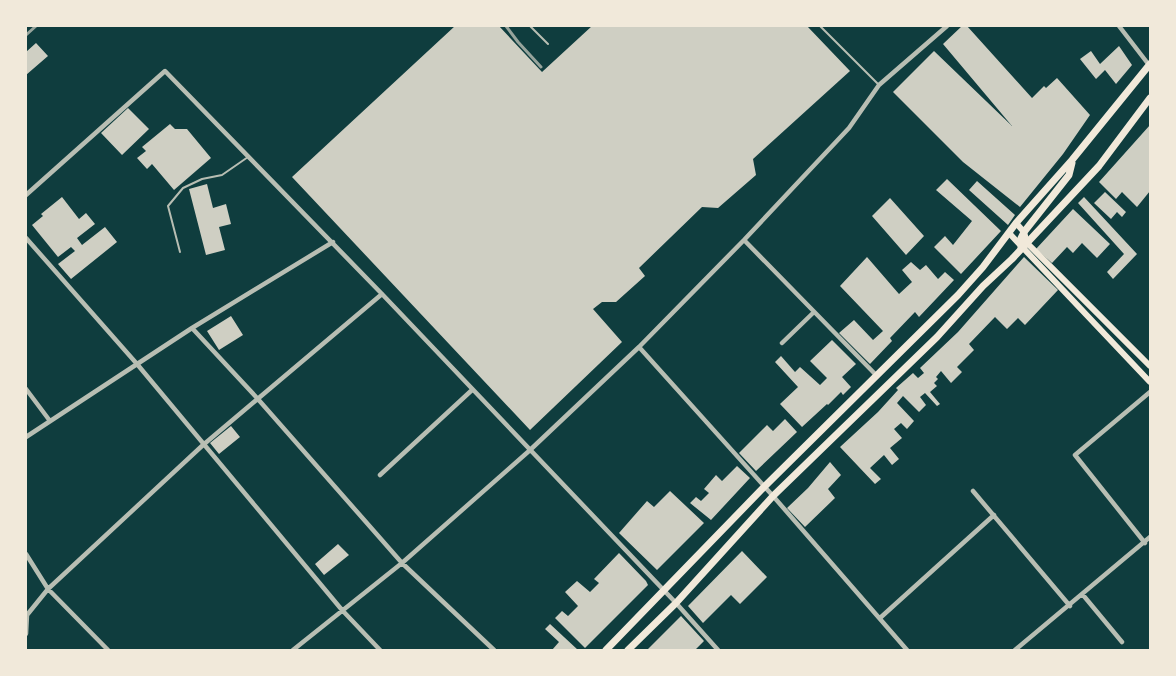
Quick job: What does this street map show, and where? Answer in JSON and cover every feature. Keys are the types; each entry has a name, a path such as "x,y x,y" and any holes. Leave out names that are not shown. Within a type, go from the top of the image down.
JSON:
{"main road":[{"path":"606,651 764,487 958,295 1150,65"},
{"path":"628,651 676,603 773,496 937,337 1024,246 1099,166 1150,98"},
{"path":"1072,160 1069,175 1021,238 1024,246 1150,382"},
{"path":"1016,223 1024,232"},
{"path":"1009,233 1150,366"}],"street":[{"path":"293,651 402,563 529,451 639,347 849,128 879,85 947,26"},
{"path":"1119,26 1150,65"},
{"path":"26,195 165,70 333,242 529,451 676,603 718,651"},
{"path":"26,238 137,364 202,445 342,610 380,651"},
{"path":"744,240 877,376"},
{"path":"26,437 192,328 333,242"},
{"path":"26,634 27,615 48,589 202,445 382,294"},
{"path":"782,343 814,312"},
{"path":"192,328 402,563 494,651"},
{"path":"639,347 773,496 907,651"},
{"path":"26,389 50,421"},
{"path":"380,475 472,390"},
{"path":"1145,543 1075,455 1150,392"},
{"path":"973,491 1070,606"},
{"path":"880,618 994,515"},
{"path":"1015,651 1150,537"},
{"path":"26,554 48,589 108,651"},
{"path":"1083,595 1122,642"}],"lane":[{"path":"530,26 548,44"},
{"path":"820,26 879,85"},
{"path":"180,252 168,206 183,188 201,179 222,175 248,157"}],"building":[{"path":"455,26 499,26 542,72 592,26 807,26 850,71 753,159 756,175 718,208 702,207 639,268 645,276 616,302 602,302 593,309 622,342 530,430 292,177"},
{"path":"962,26 967,26 1032,98 1044,86 1046,88 1057,78 1090,115 1063,154 1020,207 963,162 893,92 934,51 1012,126 943,44"},
{"path":"36,43 48,56 26,75 26,52"},
{"path":"1119,46 1132,65 1116,84 1105,70 1096,79 1080,59 1091,51 1100,64"},
{"path":"128,108 149,129 122,155 101,133"},
{"path":"170,124 175,129 187,129 211,158 174,190 152,164 147,169 137,158 146,151 142,147"},
{"path":"1150,125 1150,191 1137,207 1122,192 1116,199 1099,182"},
{"path":"947,179 1001,231 961,274 934,247 945,236 953,245 972,221 936,190"},
{"path":"977,181 1015,215 1008,225 969,190"},
{"path":"207,184 213,208 226,204 231,224 219,227 225,250 206,255 189,189"},
{"path":"1105,192 1126,212 1122,217 1117,212 1111,219 1094,203"},
{"path":"62,197 79,219 86,213 95,224 77,238 82,245 105,227 117,242 71,279 58,264 75,251 71,247 58,257 32,225 43,216 41,214"},
{"path":"1084,197 1137,254 1113,279 1107,272 1124,254 1078,203"},
{"path":"890,198 924,236 906,255 872,216"},
{"path":"1073,209 1110,244 1097,258 1082,243 1073,253 1067,247 1052,263 1036,249"},
{"path":"867,257 899,294 912,282 902,270 911,262 920,270 926,265 938,279 945,272 954,280 919,317 915,312 890,338 892,341 870,364 839,333 854,320 873,340 883,331 840,286"},
{"path":"1024,257 1058,290 1025,325 1018,318 1007,329 995,317 969,344 974,350 957,367 962,372 951,383 941,371 936,377 938,379 934,383 937,386 930,392 940,404 937,406 925,393 920,397 926,405 919,412 903,396 897,403 914,421 907,429 901,423 894,429 902,438 890,448 899,459 892,465 884,455 870,468 881,479 875,484 840,447 878,412 898,390 896,388 913,373 918,378 924,373 920,368 958,332"},
{"path":"231,316 243,335 219,350 207,331"},
{"path":"832,340 856,364 842,377 851,387 843,395 841,392 802,427 780,404 798,387 775,362 781,356 795,372 800,367 820,385 827,378 810,361"},
{"path":"785,419 797,432 756,471 739,453 767,425 773,431"},
{"path":"231,426 240,437 219,454 210,443"},
{"path":"830,462 841,475 828,489 835,498 805,527 787,508"},
{"path":"737,466 750,478 711,520 690,503 696,497 701,501 709,493 704,489 716,475 722,481"},
{"path":"670,491 704,523 657,570 619,533 647,501 654,507"},
{"path":"338,544 349,555 324,575 315,564"},
{"path":"742,551 767,577 740,604 731,595 703,623 688,606"},
{"path":"619,553 648,585 585,648 555,618 562,611 568,616 578,606 565,592 577,581 590,592 599,583 594,579"},
{"path":"681,616 704,641 695,650 647,650"},
{"path":"550,624 578,650 552,650 559,642 545,629"}],"railway":[{"path":"26,35 36,26"},
{"path":"506,26 541,67"}]}
